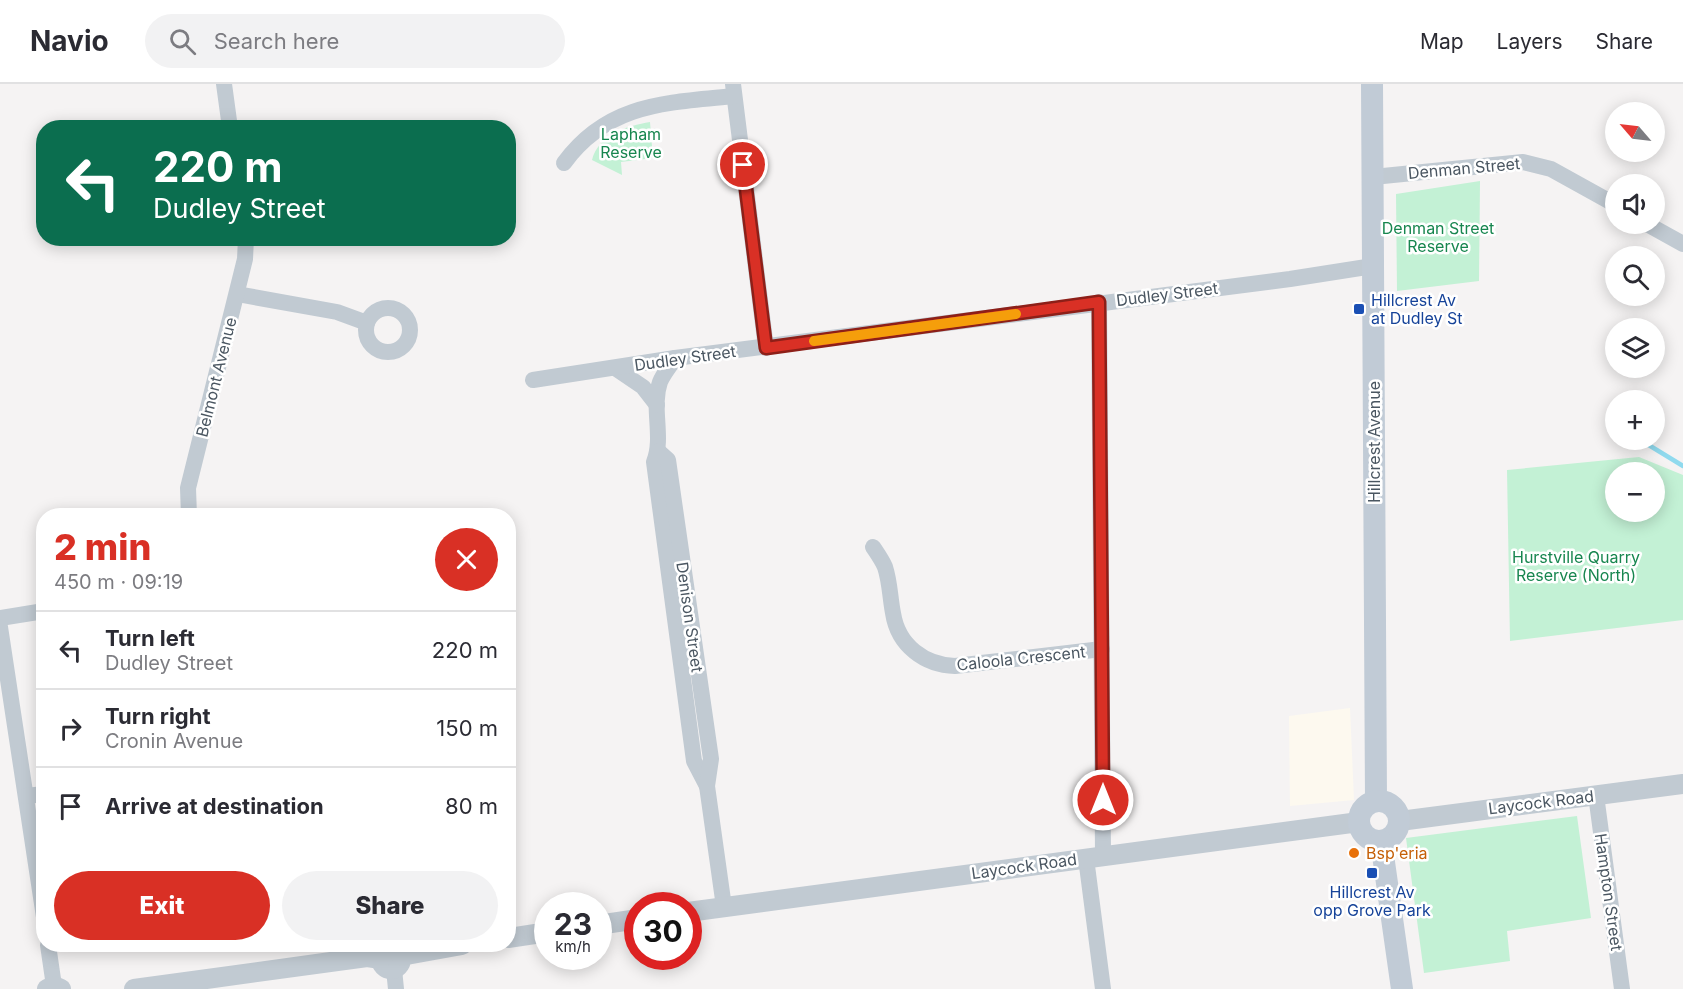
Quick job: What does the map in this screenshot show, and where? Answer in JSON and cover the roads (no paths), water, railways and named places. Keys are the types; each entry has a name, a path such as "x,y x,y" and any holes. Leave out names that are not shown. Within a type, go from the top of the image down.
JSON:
{"main road":[{"name":"Hillcrest Avenue","path":"1372,84 1376,801"},
{"path":"1376,801 1393,805 1400,821 1392,836 1381,841 1364,834 1359,822 1363,808 1376,801"},
{"path":"1381,841 1402,989"}],"street":[{"path":"224,84 229,120"},
{"path":"564,163 583,140 617,117 651,105 734,90 766,348"},
{"name":"Denman Street","path":"1373,177 1523,162 1551,169 1605,199"},
{"path":"1665,234 1683,244"},
{"name":"Belmont Avenue","path":"189,508 188,488 237,294 245,260 246,246"},
{"name":"Dudley Street","path":"533,380 675,358 766,348 1374,266"},
{"path":"237,294 337,312 367,323"},
{"path":"1099,302 1102,649 1095,856 1103,989"},
{"name":"Denison Street","path":"675,358 660,381 657,405 658,451 654,462 694,761 707,786 724,907"},
{"path":"615,368 643,387 657,405"},
{"name":"Caloola Crescent","path":"873,547 886,571 893,617 898,628 908,646 934,664 956,666 1102,649"},
{"path":"0,618 36,612"},
{"path":"0,627 36,863"},
{"name":"Laycock Road","path":"1400,821 1683,784"},
{"path":"26,796 36,795"},
{"name":"Hampton Street","path":"1596,795 1622,989"},
{"name":"Laycock Road","path":"702,910 1359,822"},
{"path":"516,937 534,934"},
{"path":"49,952 54,988"},
{"path":"134,989 367,957 392,961 431,952"},
{"path":"392,961 396,989"}],"waterway":[{"path":"1657,450 1683,466"}],"place":[{"name":"Hillcrest Av at Dudley St","path":"1359,309"},
{"name":"Bsp'eria","path":"1354,853"},
{"name":"Hillcrest Av opp Grove Park","path":"1372,873"}],"park label":[{"name":"Lapham Reserve","path":"631,143"},
{"name":"Denman Street Reserve","path":"1438,237"},
{"name":"Hurstville Quarry Reserve (North)","path":"1576,566"}]}
